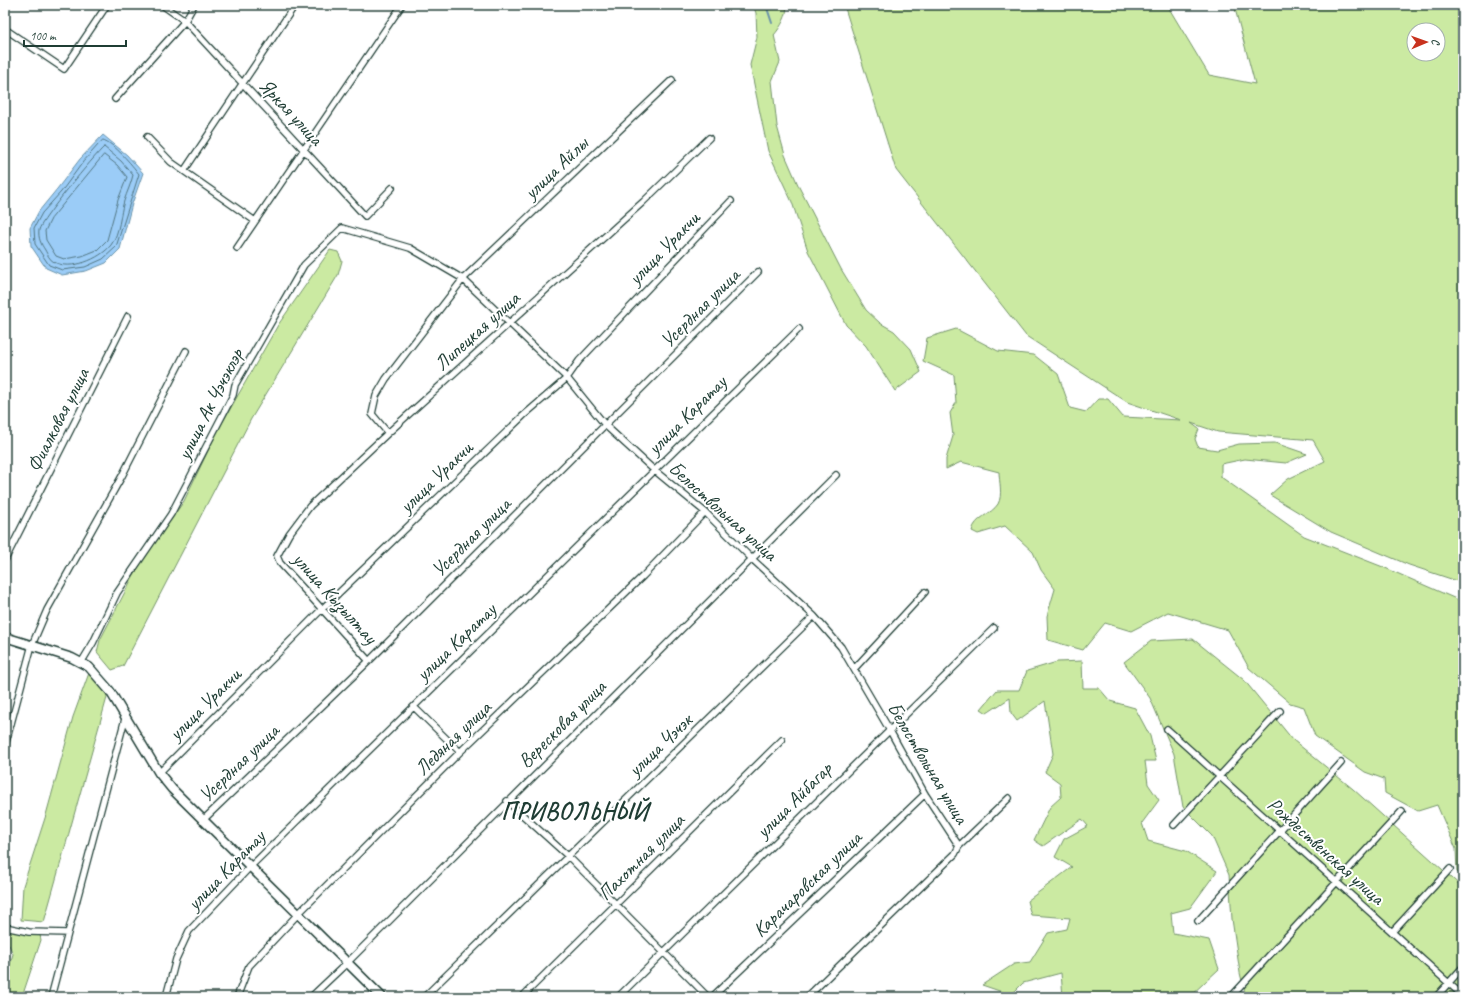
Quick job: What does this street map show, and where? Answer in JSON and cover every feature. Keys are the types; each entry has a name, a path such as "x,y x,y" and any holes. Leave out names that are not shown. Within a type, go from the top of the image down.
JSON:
{"street":[{"path":"5,29 64,69 108,5"},
{"name":"Яркая улица","path":"162,5 184,21 365,216 392,188"},
{"path":"115,99 184,21 194,5"},
{"path":"184,171 295,5"},
{"path":"237,248 402,5"},
{"name":"улица Айлы","path":"388,433 372,414 376,396 401,358 462,280 672,80"},
{"path":"147,137 171,162 255,221"},
{"name":"Липецкая улица","path":"277,556 289,534 310,506 388,433 643,202 708,138"},
{"name":"улица Уракчи","path":"159,773 321,610 523,416 567,378 579,361 731,201"},
{"name":"улица Ак Чэчэклэр","path":"81,663 93,643 117,593 171,514 233,395 235,385 304,265 342,228 410,248"},
{"name":"Белоствольная улица","path":"410,248 462,280 567,378 606,426 654,470 705,512 751,558 814,616 841,647 889,728 925,794 959,846"},
{"name":"Усердная улица","path":"202,821 369,661 606,426 758,272"},
{"name":"Фиалковая улица","path":"5,560 128,316"},
{"name":"улица Каратау","path":"166,997 176,959 189,931 250,867 799,329"},
{"path":"5,746 32,645 47,610 122,476 186,351"},
{"name":"Вересковая улица","path":"311,997 348,962 507,801 836,474"},
{"name":"Ледяная улица","path":"237,997 249,966 299,913 460,752 643,576 705,512"},
{"name":"улица Кызылтау","path":"277,556 280,564 369,661"},
{"path":"854,669 925,592"},
{"name":"улица Чэчэк","path":"424,997 814,616"},
{"name":"улица Айбагар","path":"618,997 889,728 994,628"},
{"path":"5,637 32,645 89,667 110,690 159,773 172,790 202,821 299,913 382,997"},
{"path":"414,707 460,752"},
{"path":"1174,825 1280,711"},
{"path":"51,997 126,715"},
{"name":"Рождественская улица","path":"1167,729 1463,996"},
{"name":"Пахотная улица","path":"522,997 782,740"},
{"path":"1198,921 1341,763"},
{"name":"Карачаровская улица","path":"712,997 925,794"},
{"path":"807,997 955,854 959,846 1009,798"},
{"path":"507,801 569,857 662,953 708,997"},
{"path":"1231,997 1402,811"},
{"path":"1392,932 1450,869"},
{"path":"5,927 29,932 68,932"},
{"path":"1436,997 1463,967"}],"green space":[{"path":"753,5 786,5 787,9 785,17 774,35 780,62 772,81 777,126 785,155 799,187 841,269 866,310 880,323 894,331 911,349 921,372 895,391 866,346 846,325 808,251 792,202 768,151 750,65 757,37 756,13"},
{"path":"844,5 1167,5 1209,75 1255,84 1234,5 1463,5 1463,583 1409,565 1331,532 1270,495 1288,479 1325,461 1313,440 1218,432 1191,423 1199,429 1195,439 1198,447 1217,450 1239,444 1275,443 1307,454 1286,463 1245,459 1221,464 1221,477 1304,536 1383,567 1463,602 1463,874 1457,872 1456,849 1437,805 1418,811 1385,793 1384,779 1365,772 1315,736 1304,707 1290,703 1249,668 1228,630 1168,612 1131,631 1105,623 1083,650 1048,640 1047,616 1055,589 1041,570 1033,552 1005,526 978,534 972,531 976,522 998,504 1001,492 999,472 961,462 946,469 946,459 953,436 950,413 956,403 954,375 923,361 927,338 956,329 998,351 1034,355 1058,374 1070,408 1086,412 1098,399 1108,399 1123,417 1181,420 1127,402 1026,336 896,170"},
{"path":"330,250 338,252 342,261 338,275 251,419 123,666 112,670 97,652 100,640 139,565 184,501 217,432 278,325"},
{"path":"1193,639 1244,680 1293,740 1353,789 1463,888 1463,997 1246,997 1240,973 1232,919 1229,875 1212,836 1183,807 1174,754 1150,698 1124,662 1151,641"},
{"path":"1082,661 1083,688 1099,688 1110,701 1135,708 1150,736 1156,761 1145,761 1148,784 1159,800 1142,823 1148,841 1186,851 1217,871 1190,908 1171,913 1173,933 1209,940 1219,969 1189,997 1063,997 1061,973 1023,983 1011,995 982,985 1014,964 1030,962 1048,933 1067,929 1070,918 1031,915 1027,901 1072,867 1055,857 1064,839 1088,826 1082,819 1043,846 1034,840 1050,807 1061,797 1060,783 1045,772 1053,754 1045,701 1017,721 1011,713 1010,698 987,713 981,709 997,690 1019,690 1027,671 1057,662"},
{"path":"89,673 98,680 108,694 44,922 21,920 23,886 46,815 73,717"},
{"path":"5,930 39,930 41,940 22,997 5,997 5,981 13,954 9,945 5,944"}],"water":[{"path":"103,135 127,155 143,173 132,204 120,249 106,263 86,271 62,275 46,268 31,246 30,228 39,211 80,159"}],"waterway":[{"path":"766,5 772,23"}],"district":[{"name":"ПРИВОЛЬНЫЙ","path":"575,811"}]}
